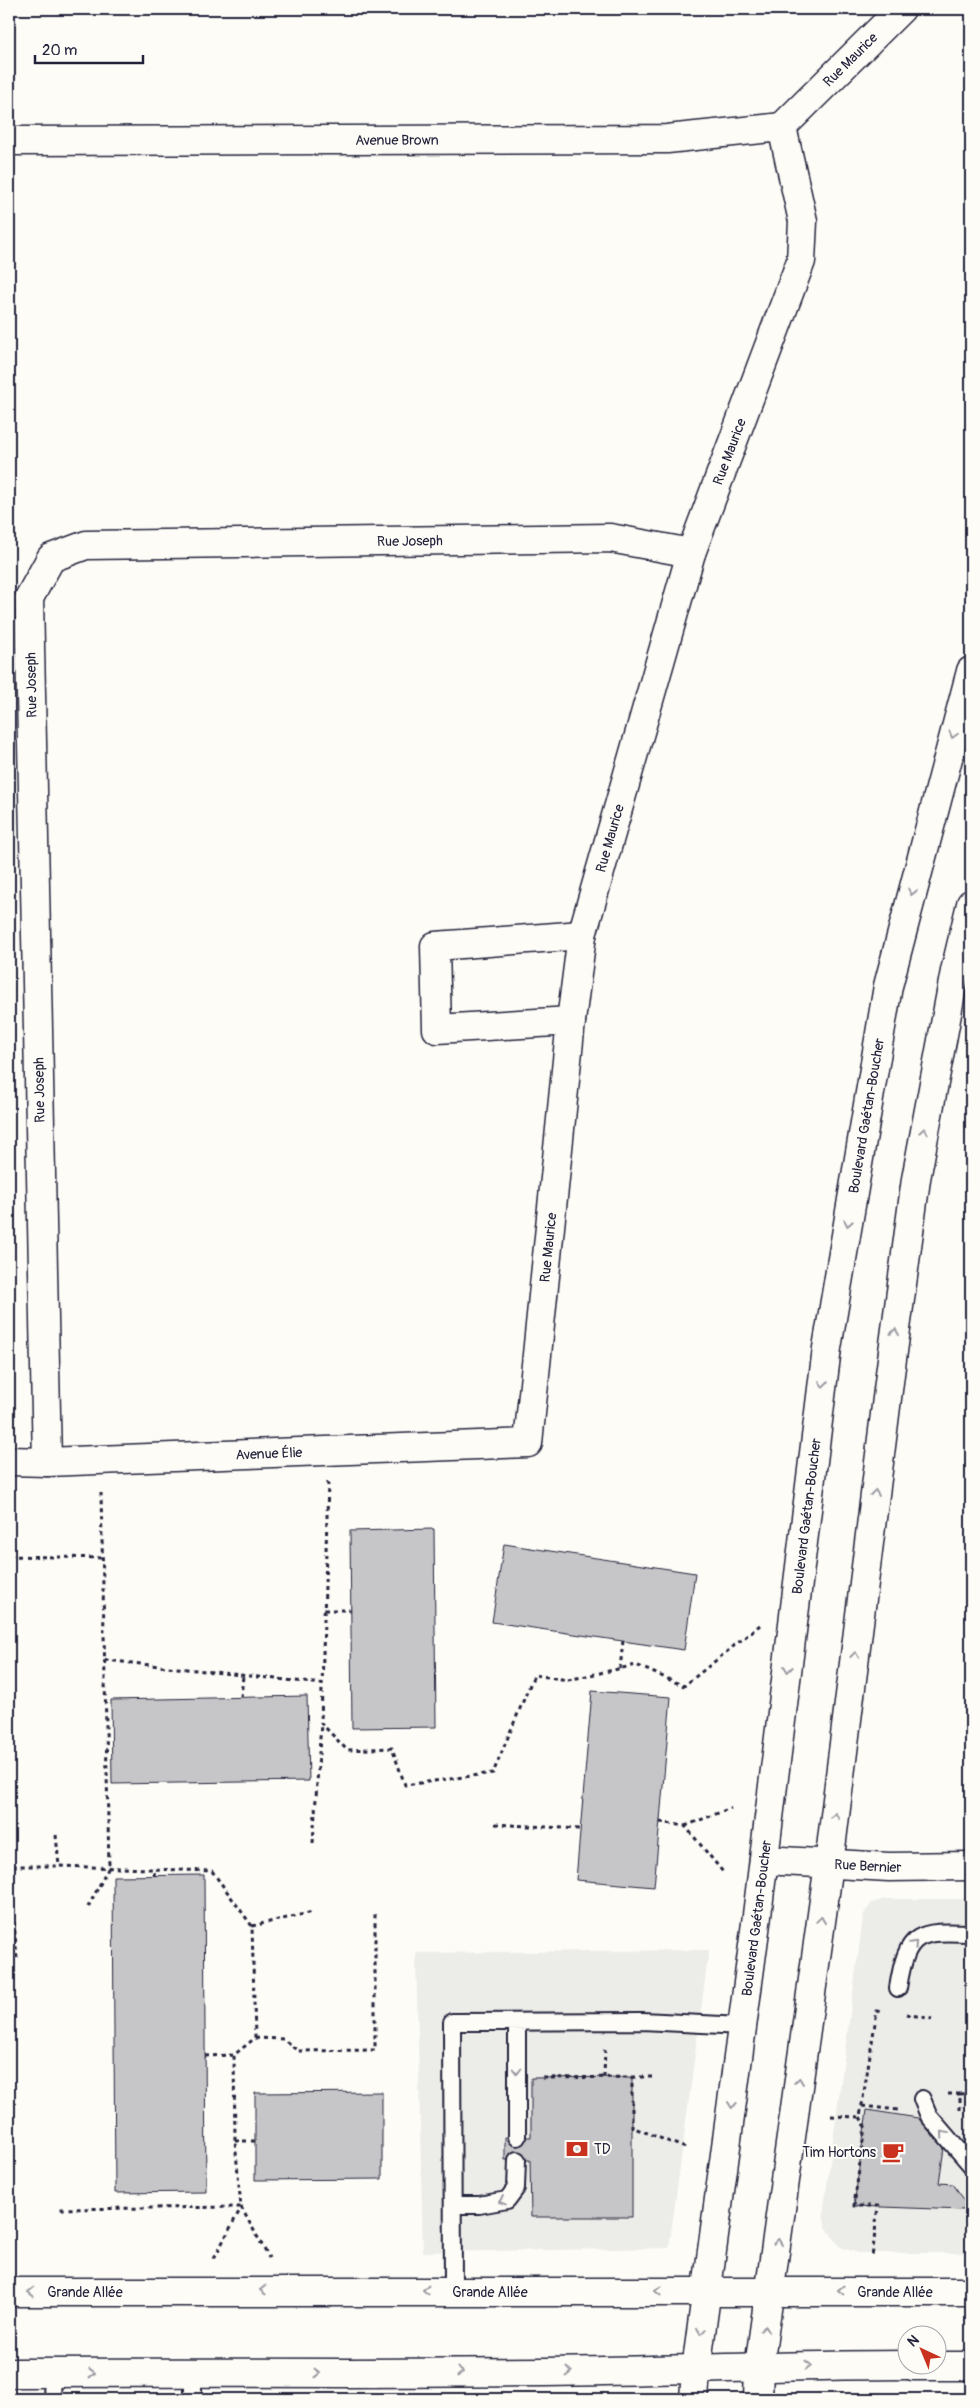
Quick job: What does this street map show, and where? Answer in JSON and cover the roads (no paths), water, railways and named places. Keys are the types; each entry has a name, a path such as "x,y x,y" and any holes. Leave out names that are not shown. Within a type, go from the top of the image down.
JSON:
{"main road":[{"name":"Rue Maurice","path":"528,1443 571,1021 582,935 691,553 801,261 803,221 782,127 901,9"},
{"name":"Avenue Brown","path":"9,142 668,139 782,127"},
{"name":"Rue Joseph","path":"47,1462 29,598 50,558 86,545 610,538 691,553"},
{"name":"Boulevard Gaétan-Boucher","path":"694,2399 696,2370 764,1860 828,1348 888,986 971,671"},
{"path":"758,2399 759,2367 829,1864 916,1179 949,998 971,904"},
{"path":"571,1021 437,1029 435,946 582,935"},
{"name":"Avenue Élie","path":"9,1461 47,1462 528,1443"},
{"name":"Rue Bernier","path":"764,1860 829,1864 971,1866"},
{"name":"Grande Allée","path":"9,2292 770,2290 971,2292"},
{"path":"9,2373 54,2372 193,2386 804,2365 898,2366"},
{"path":"948,2366 971,2366"}],"lane":[{"path":"898,1988 904,1957 916,1940 932,1932 971,1933"},
{"path":"453,2290 452,2022 642,2021 742,2026"},
{"path":"517,2022 517,2137"},
{"path":"922,2099 929,2116 971,2165"},
{"path":"453,2204 479,2205 507,2200 516,2188 518,2160"},
{"path":"52,2399 54,2372"}],"place":[{"name":"TD","path":"577,2149"},
{"name":"Tim Hortons","path":"893,2152"}]}
